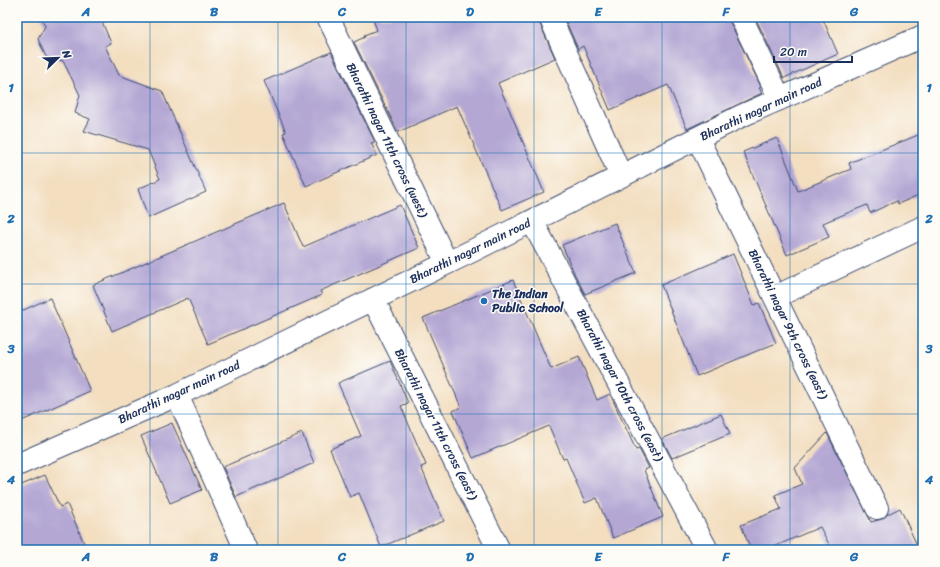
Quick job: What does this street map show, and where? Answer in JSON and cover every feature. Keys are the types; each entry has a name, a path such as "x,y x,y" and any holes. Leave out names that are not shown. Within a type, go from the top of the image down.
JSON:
{"street":[{"name":"Bharathi nagar 11th cross (west)","path":"328,17 447,263"},
{"path":"550,17 621,176"},
{"path":"741,17 780,99"},
{"name":"Bharathi nagar main road","path":"17,466 177,395 698,139 741,116 923,36"},
{"name":"Bharathi nagar 9th cross (east)","path":"698,139 878,508"},
{"name":"Bharathi nagar 10th cross (east)","path":"532,221 707,550"},
{"path":"775,297 923,227"},
{"name":"Bharathi nagar 11th cross (east)","path":"373,298 499,550"},
{"path":"177,395 246,550"}],"building":[{"path":"41,17 100,17 111,43 105,46 119,75 162,91 206,192 148,218 138,189 160,179 148,150 84,131 90,119 75,113 80,95 63,61 46,57 38,39 45,26"},
{"path":"372,17 538,17 555,58 498,83 544,192 502,210 457,106 398,132 354,42 365,37 364,35 377,30"},
{"path":"564,17 729,17 761,87 759,88 762,93 687,129 668,85 610,110 583,46 578,49"},
{"path":"755,17 822,17 838,54 784,78"},
{"path":"331,52 375,142 371,143 377,155 306,186 283,133 286,132 264,81"},
{"path":"923,133 923,193 898,204 897,201 870,213 867,205 823,223 829,237 787,255 743,152 777,138 798,191 851,169 849,163"},
{"path":"284,203 303,247 400,205 419,248 320,291 322,295 208,344 188,298 112,331 93,285"},
{"path":"615,223 636,273 585,294 562,245"},
{"path":"733,254 754,305 759,303 776,343 697,376 661,285"},
{"path":"513,280 551,369 579,357 597,400 610,394 636,450 639,449 649,468 644,470 663,517 613,538 597,498 585,503 566,458 563,459 549,426 473,458 453,411 461,407 423,318"},
{"path":"50,298 90,391 17,423 17,313"},
{"path":"390,361 408,403 401,406 426,465 421,467 444,521 381,547 359,493 350,497 330,449 361,436 338,383"},
{"path":"721,414 730,434 672,458 662,439"},
{"path":"172,423 202,490 170,503 141,436"},
{"path":"302,433 314,463 236,497 223,467"},
{"path":"827,433 871,522 882,519 900,508 919,550 832,550 820,527 766,550 751,550 741,525 781,509 775,495 802,484 795,468"},
{"path":"45,475 60,507 67,504 87,550 17,550 17,487"}],"place":[{"name":"The Indian Public School","path":"484,301"}]}
